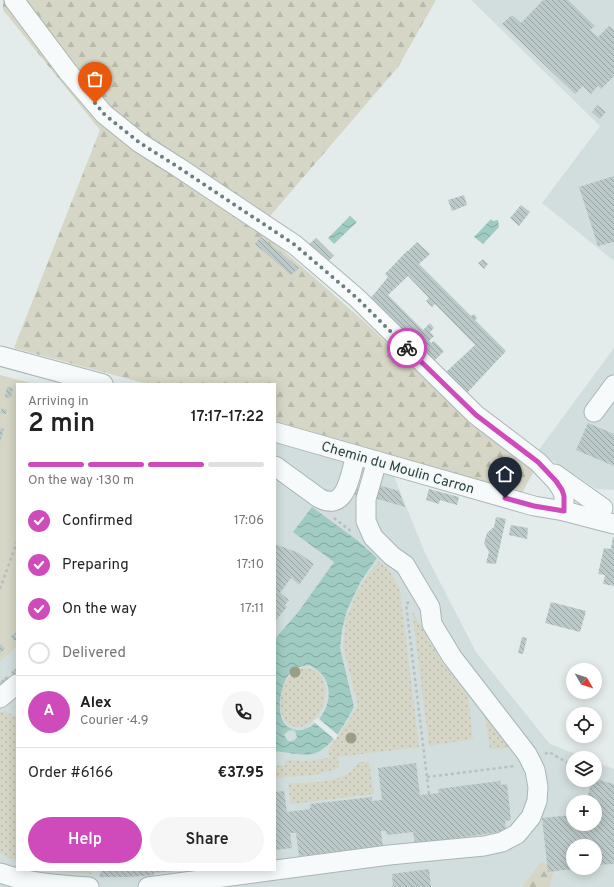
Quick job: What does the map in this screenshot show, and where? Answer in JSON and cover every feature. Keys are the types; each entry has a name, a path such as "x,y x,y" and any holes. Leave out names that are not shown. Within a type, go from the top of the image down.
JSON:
{"street":[{"path":"14,0 68,72 104,114 140,143 295,245 357,298 476,415 538,462 609,508"},
{"path":"0,356 99,383"},
{"path":"594,412 614,385"},
{"name":"Chemin du Moulin Carron","path":"276,432 534,506 564,511 614,524"},
{"path":"276,467 319,498 327,502 335,502 346,490 356,455"},
{"path":"276,870 389,855 484,846 502,842 517,834 531,817 537,801 538,787 535,770 527,754 452,657 432,624 430,607 405,565 392,556 373,537 366,521 366,499 377,461"},
{"path":"538,462 556,481 562,490 564,496 564,511 609,508"},
{"path":"0,698 16,685"},
{"path":"148,887 268,871"},
{"path":"0,872 11,877 31,881 89,887"}],"path":[{"path":"0,589 16,545"},
{"path":"409,602 406,604 429,794"},
{"path":"542,756 549,752 566,762"},
{"path":"427,777 521,765"}],"shaded area":[{"path":"471,0 614,0 614,261 542,203 600,126"},
{"path":"614,348 614,490 596,489 538,451"},
{"path":"276,441 393,474 425,553 476,652 550,744 568,751 566,751 566,787 602,787 602,765 614,769 614,887 550,887 555,867 541,861 522,887 0,887 0,662 16,648 16,871 276,871"}],"green space":[{"path":"3,0 436,0 398,67 259,229 368,325 457,410 535,469 522,493 276,421 276,383 143,383 14,348 100,130 3,10"},
{"path":"0,375 30,383 16,383 16,648 0,662"},
{"path":"379,561 389,570 400,590 419,747 338,757 339,768 315,775 276,778 276,766 285,765 285,760 311,761 332,757 330,757 328,750 358,705 343,646 346,619 356,594 369,573"},
{"path":"412,611 443,664 468,696 473,739 429,746"},
{"path":"300,668 313,670 321,676 325,686 325,697 322,709 315,718 307,725 296,727 289,724 284,719 281,696 286,681 293,672"},
{"path":"5,711 16,717 16,860 6,857 0,853 0,712"},
{"path":"485,716 511,748 490,749"},
{"path":"359,762 369,762 374,794 291,804 288,783 311,783 341,777 348,774"},
{"path":"541,861 555,867 550,887 522,887"},
{"path":"52,871 92,871 91,874"}],"water":[{"path":"350,216 357,222 334,244 328,238"},
{"path":"491,219 493,221 498,220 499,227 483,244 474,237"},
{"path":"312,507 357,540 377,558 361,581 347,610 342,630 340,648 354,707 337,735 331,742 319,751 312,754 276,751 276,638 299,611 334,562 293,532","holes":["309,665 321,674 328,685 329,697 325,709 319,719 310,727 300,730 290,728 281,718 280,710 281,693 286,678 294,669","288,731 295,731 297,737 293,741 288,741 284,735"]}],"pier":[{"path":"318,718 338,735 335,740 313,721"}],"building":[{"path":"543,0 568,0 595,26 590,30 598,37 609,26 614,30 614,76 601,89 598,86 591,94 583,86 575,94 502,24 512,15 521,23"},
{"path":"597,105 606,112 600,119 592,112"},
{"path":"614,176 614,242 598,246 579,187"},
{"path":"464,195 467,205 452,211 448,200"},
{"path":"521,205 530,212 519,226 510,218"},
{"path":"261,237 299,268 291,275 255,244"},
{"path":"316,238 334,256 326,263 306,247"},
{"path":"417,242 430,254 419,264 471,316 474,314 477,318 475,320 506,351 465,395 444,374 475,345 435,304 432,307 426,301 429,298 408,276 388,295 423,330 430,323 434,328 430,332 434,336 429,341 431,343 434,341 444,351 433,362 370,299 388,277 385,274"},
{"path":"483,259 488,264 484,269 478,263"},
{"path":"7,387 13,388 11,398 5,397"},
{"path":"2,408 7,410 6,414 0,413"},
{"path":"588,423 614,434 614,466 576,450"},
{"path":"0,428 4,429 0,442"},
{"path":"375,484 399,491 405,507 371,497"},
{"path":"353,488 361,490 360,496 352,494"},
{"path":"429,489 459,497 457,505 440,500 439,504 426,500"},
{"path":"496,517 506,519 496,564 486,563 489,552 484,543 487,533 494,527"},
{"path":"511,525 528,528 527,539 509,535"},
{"path":"613,537 614,586 603,584 605,575 598,574 604,548 611,549"},
{"path":"276,544 299,553 314,564 299,585 291,578 280,593 289,600 285,605 287,607 276,620"},
{"path":"551,602 586,611 580,632 545,623"},
{"path":"16,633 16,640 14,641 11,636"},
{"path":"522,637 527,638 523,654 518,653"},
{"path":"1,644 5,649 0,653 0,645"},
{"path":"16,669 15,676 11,672"},
{"path":"7,676 10,680 0,688 0,682"},
{"path":"416,763 420,795 439,793 438,789 500,781 501,785 507,784 511,820 505,821 506,831 415,844 413,832 387,835 386,831 381,831 383,847 299,856 296,833 290,833 292,848 276,850 276,792 284,791 287,812 310,809 310,804 372,797 372,801 382,800 378,768"},
{"path":"602,781 614,784 614,864 602,865 602,839 566,839 566,870 548,872 542,818 566,816 566,831 602,831 602,795 588,795 590,787 602,787"},
{"path":"429,869 431,887 393,887 392,874"},
{"path":"102,871 175,871 154,873 154,875 99,877"}],"way so far":[{"path":"95,103 104,114 140,143 295,245 357,298 407,348"}],"route":[{"path":"407,348 476,415 538,462 556,481 562,490 564,496 564,511 534,506 505,498"}]}
